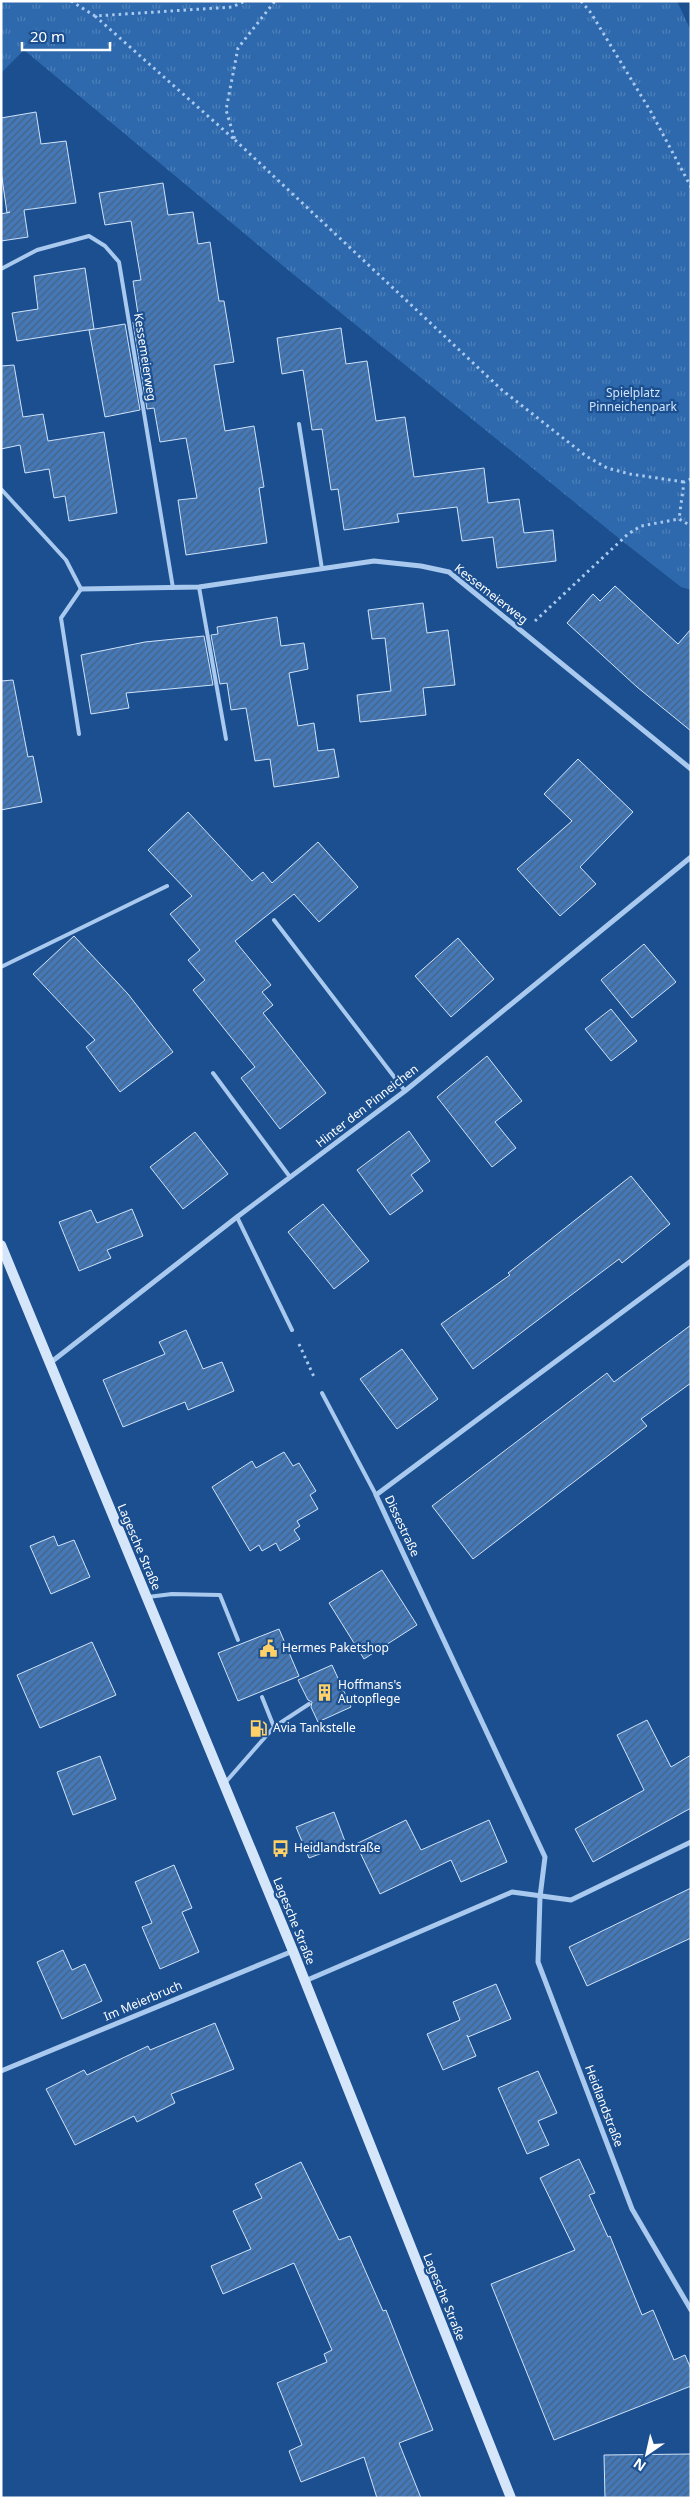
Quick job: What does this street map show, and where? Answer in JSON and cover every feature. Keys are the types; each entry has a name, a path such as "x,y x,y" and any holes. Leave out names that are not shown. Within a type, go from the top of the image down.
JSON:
{"street":[{"name":"Kessemeierweg","path":"81,589 199,587 374,562 421,566 449,572 691,769"},
{"name":"Hinter den Pinneichen","path":"49,1364 237,1217 405,1091 691,857"},
{"name":"Lagesche Straße","path":"2,1246 49,1364 305,1981 511,2498"},
{"name":"Dissestraße","path":"540,1897 545,1856 376,1495 691,1261"},
{"path":"305,1981 512,1892 571,1900 691,1842"},
{"name":"Heidlandstraße","path":"540,1897 538,1962 632,2208 691,2310"},
{"name":"Im Meierbruch","path":"1,2071 292,1951"}],"lane":[{"name":"Kessemeierweg","path":"2,267 37,250 89,236 105,246 119,262 173,588"},
{"path":"300,424 322,569"},
{"path":"1,489 66,560 81,589 61,618 79,734"},
{"path":"199,587 226,739"},
{"path":"1,967 167,886"},
{"path":"274,920 405,1091"},
{"path":"213,1073 290,1178"},
{"path":"237,1217 292,1330"},
{"path":"322,1393 376,1495"},
{"path":"146,1597 172,1594 220,1595 238,1640"},
{"path":"262,1697 274,1727"},
{"path":"224,1784 274,1727 309,1704"}],"path":[{"path":"71,1 95,16 234,140 502,390 586,456 607,468 630,474 684,482 691,479"},
{"path":"95,16 232,7 245,1"},
{"path":"234,140 226,110 238,48 275,1"},
{"path":"580,1 591,13 646,104 691,188"},
{"path":"679,519 684,482"},
{"path":"525,634 538,616 628,534 641,526 679,519 691,526"},
{"path":"292,1330 322,1393"}],"green space":[{"name":"Spielplatz Pinneichenpark","path":"1,1 677,1 691,31 691,590 681,587 626,544 288,270 24,50 1,73"}],"building":[{"path":"36,112 41,144 66,141 76,203 24,210 28,237 1,241 1,214 7,213 1,171 1,118"},
{"path":"163,183 168,215 193,212 198,244 210,242 219,301 224,301 234,362 214,365 225,431 254,426 264,487 259,488 267,543 186,555 178,500 197,498 186,438 160,442 154,408 147,409 133,322 139,321 133,281 141,280 131,221 105,225 99,193"},
{"path":"85,268 94,329 17,341 12,313 38,309 34,276"},
{"path":"125,324 140,410 105,417 89,330"},
{"path":"341,328 346,364 367,361 376,421 405,417 414,477 484,468 488,503 519,499 524,533 553,530 556,561 497,568 493,537 462,541 457,507 397,514 399,522 344,530 338,489 331,490 322,429 312,430 303,370 282,374 277,338"},
{"path":"14,365 23,417 43,414 48,441 104,432 117,513 69,521 65,496 54,498 49,469 25,473 20,445 1,449 1,366"},
{"path":"615,586 678,644 691,629 691,731 637,687 567,623 593,594 600,601"},
{"path":"423,603 427,633 448,630 455,685 423,688 426,715 360,722 357,695 391,691 385,638 372,639 368,610"},
{"path":"277,617 281,646 304,643 308,669 289,673 298,726 314,723 318,751 334,749 339,777 274,787 270,759 255,761 246,708 231,710 227,683 220,684 211,635 218,634 217,627"},
{"path":"204,636 213,685 126,693 129,708 91,714 81,655 145,642"},
{"path":"13,680 28,757 33,756 42,802 1,810 1,681"},
{"path":"578,759 633,812 580,867 596,884 560,916 517,869 572,821 544,794"},
{"path":"188,812 252,881 263,872 272,883 318,842 358,887 319,922 294,894 235,941 271,985 262,992 273,1005 263,1013 326,1093 280,1129 241,1078 255,1067 193,990 205,980 188,960 200,950 170,914 192,896 148,850"},
{"path":"74,936 128,994 173,1052 120,1092 86,1047 95,1040 33,974"},
{"path":"458,938 494,979 451,1017 415,976"},
{"path":"644,944 676,982 632,1018 601,980"},
{"path":"611,1009 637,1041 611,1061 585,1029"},
{"path":"487,1056 522,1101 495,1122 516,1148 492,1167 437,1097"},
{"path":"409,1131 430,1161 411,1175 423,1191 390,1215 357,1170"},
{"path":"195,1132 228,1174 183,1209 150,1167"},
{"path":"631,1176 670,1224 622,1263 619,1259 473,1369 441,1324 510,1275 508,1273"},
{"path":"323,1204 369,1261 334,1289 288,1232"},
{"path":"132,1209 143,1236 107,1250 111,1258 79,1271 59,1222 91,1210 97,1223"},
{"path":"691,1325 691,1383 641,1419 647,1426 473,1559 432,1506 607,1373 614,1382"},
{"path":"186,1330 203,1369 222,1362 234,1391 188,1410 185,1402 123,1427 103,1380 165,1354 159,1342"},
{"path":"402,1349 438,1399 397,1429 360,1379"},
{"path":"284,1452 293,1466 299,1463 316,1491 310,1495 318,1509 297,1521 300,1526 294,1530 300,1539 280,1551 276,1543 262,1551 259,1545 250,1551 212,1487 252,1461 256,1468"},
{"path":"54,1536 58,1546 74,1540 90,1577 51,1594 30,1546"},
{"path":"382,1570 417,1625 364,1659 329,1603"},
{"path":"279,1629 299,1676 238,1701 218,1653"},
{"path":"92,1642 116,1695 40,1728 17,1675"},
{"name":"Hoffmans's Autopflege","path":"332,1665 351,1707 318,1722 311,1707 312,1702 308,1700 298,1680"},
{"path":"647,1720 671,1767 691,1755 691,1808 593,1862 575,1829 644,1790 617,1735"},
{"path":"100,1756 116,1799 73,1815 57,1772"},
{"path":"334,1812 346,1844 309,1858 296,1827"},
{"path":"406,1820 421,1850 489,1820 507,1862 461,1882 451,1860 380,1894 356,1844"},
{"path":"174,1865 192,1908 182,1912 199,1952 160,1969 142,1927 152,1923 135,1882"},
{"path":"691,1888 691,1938 587,1986 569,1947"},
{"path":"63,1950 72,1970 85,1964 102,2001 62,2019 37,1962"},
{"path":"496,1984 511,2019 468,2037 467,2035 476,2056 443,2070 427,2034 460,2020 453,2002"},
{"path":"215,2023 234,2069 171,2094 175,2103 137,2122 134,2116 75,2145 46,2089 84,2070 87,2075 148,2046 150,2050"},
{"path":"538,2071 557,2113 538,2121 549,2145 527,2154 498,2088"},
{"path":"579,2159 595,2193 589,2195 608,2237 610,2236 642,2315 653,2310 674,2360 685,2355 691,2369 691,2386 554,2440 491,2284 575,2250 540,2178"},
{"path":"301,2162 339,2240 350,2236 383,2311 386,2310 433,2430 399,2443 421,2498 377,2498 364,2457 301,2482 289,2451 302,2445 277,2383 327,2362 324,2354 332,2350 294,2263 223,2294 211,2266 251,2249 233,2211 262,2198 255,2184"},
{"path":"691,2454 691,2498 605,2498 604,2455"}],"place":[{"name":"Hermes Paketshop","path":"268,1648"},
{"name":"Hoffmans's Autopflege","path":"324,1692"},
{"name":"Avia Tankstelle","path":"259,1728"},
{"name":"Heidlandstraße","path":"280,1848"}]}
